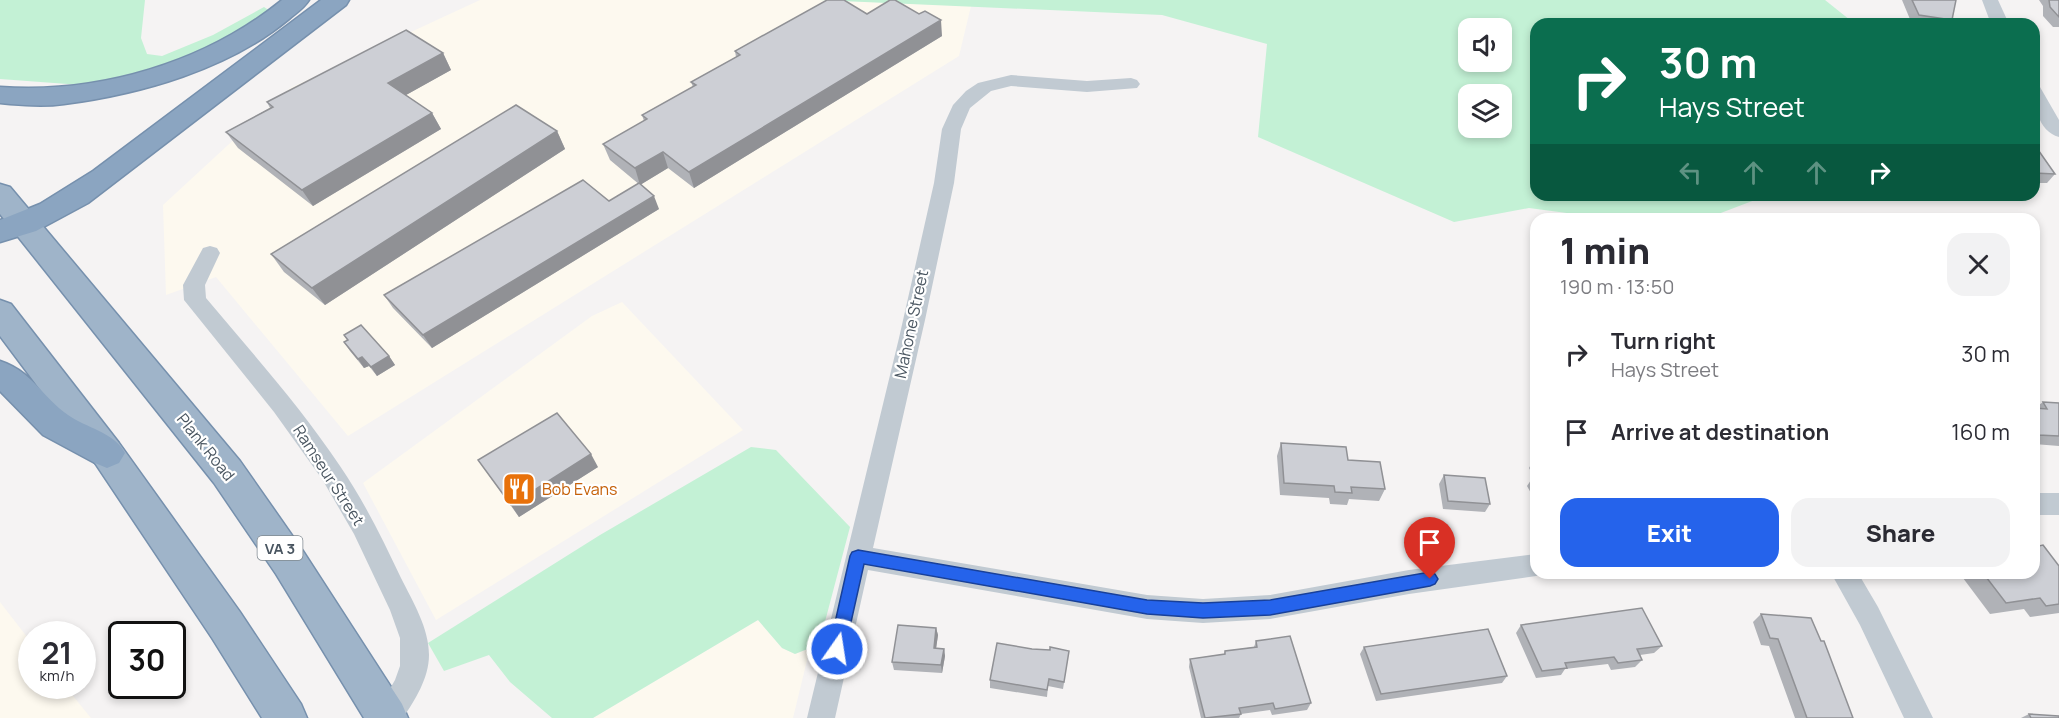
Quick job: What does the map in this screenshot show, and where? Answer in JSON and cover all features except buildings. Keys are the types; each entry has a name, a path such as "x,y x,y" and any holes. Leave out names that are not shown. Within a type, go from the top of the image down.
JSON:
{"highway":[{"path":"0,95 58,96 103,89 153,76 201,59 254,33 297,0"},
{"path":"13,227 52,210 102,179 336,0"},
{"name":"Plank Road","path":"0,194 13,227 234,481 334,630 387,718"},
{"path":"0,312 107,453 226,625 285,718"},
{"path":"0,374 17,385 55,424 107,453"}],"street":[{"path":"1990,0 1998,18"},
{"name":"Mahone Street","path":"821,718 910,335 928,239 946,179 952,121 960,107 972,94 986,86 1001,82 1034,81 1082,86 1131,84"},
{"path":"2040,102 2052,124 2059,131"},
{"name":"Ramseur Street","path":"210,252 195,285 195,300 304,434 332,473 370,539 408,624 415,656 410,683 387,718"},
{"path":"2040,504 2059,504"},
{"path":"858,556 1147,607 1203,611 1270,607 1408,582 1530,567"},
{"path":"1847,579 1869,616 1919,718"}],"shaded area":[{"path":"480,0 819,0 971,6 959,56 348,436 216,277 166,295 163,205 290,88"},
{"path":"622,302 743,430 436,620 363,483 592,316"},
{"path":"0,602 18,625 18,699 76,699 91,718 0,718"},
{"path":"758,620 782,648 795,654 810,648 793,718 593,718"}],"green space":[{"path":"0,0 145,0 141,38 147,54 162,56 213,35 264,7 270,11 252,24 191,57 150,70 81,85 0,79"},
{"path":"819,0 1825,0 1848,18 1530,18 1530,201 1752,201 1721,213 1567,213 1529,208 1454,222 1258,137 1267,44 1162,15"},
{"path":"751,447 776,450 850,527 822,633 810,648 795,654 782,648 758,620 593,718 552,718 510,682 489,655 444,671 428,643 600,535"}],"place":[{"name":"Bob Evans","path":"519,489"}],"route":[{"path":"837,649 858,556 1147,607 1203,611 1270,607 1430,579"}]}
